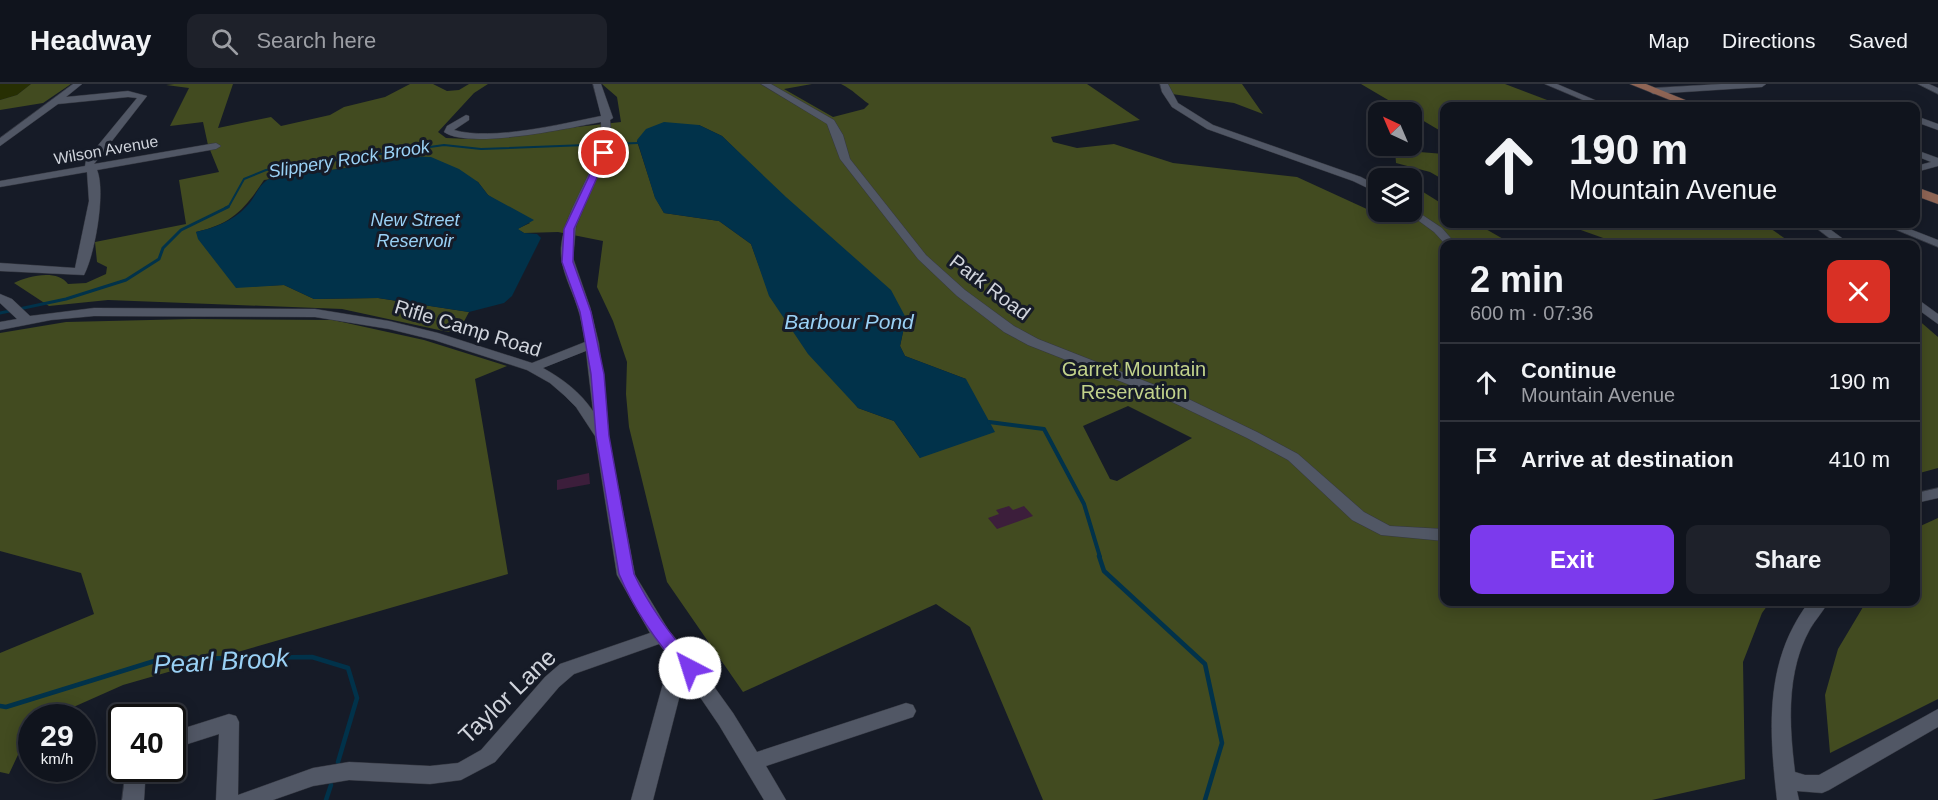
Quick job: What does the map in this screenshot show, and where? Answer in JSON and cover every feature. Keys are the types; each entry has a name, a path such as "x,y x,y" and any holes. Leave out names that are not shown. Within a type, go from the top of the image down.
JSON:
{"main road":[{"path":"1636,84 1683,102"},
{"path":"1920,193 1938,200"}],"street":[{"path":"0,143 78,84"},
{"path":"597,84 606,103 608,118 604,153 572,220 567,250 568,262 586,312 598,374 603,436"},
{"name":"Park Road","path":"765,84 831,122 838,135 845,159 922,257 961,293 1009,329 1033,342 1173,397 1252,435 1293,457 1358,516 1387,531 1440,535"},
{"path":"1164,84 1168,98 1193,118 1210,127 1368,185"},
{"path":"1549,84 1594,102"},
{"path":"1653,91 1762,84"},
{"path":"1922,84 1938,91"},
{"path":"0,267 80,272 92,221 95,186 94,170 89,165 92,158 143,96 128,94 57,101"},
{"path":"1920,118 1938,116"},
{"path":"466,118 450,128 450,132 461,135 485,135 608,118"},
{"path":"1920,120 1938,127"},
{"name":"Wilson Avenue","path":"0,183 216,146"},
{"path":"1920,155 1938,162"},
{"path":"1920,168 1938,162"},
{"path":"1422,219 1447,240"},
{"path":"1822,228 1839,240"},
{"path":"1900,228 1934,239"},
{"path":"0,298 8,302 26,320"},
{"path":"1920,305 1938,320"},
{"name":"Rifle Camp Road","path":"0,326 26,320 94,312 333,314 438,337 532,367 555,380 581,404 603,436 627,574 636,595 662,636 726,719 775,800"},
{"path":"532,367 563,357 591,344"},
{"path":"1920,497 1938,493"},
{"path":"1788,800 1780,736 1783,679 1799,631 1816,606"},
{"name":"Taylor Lane","path":"246,800 313,777 350,771 430,775 461,771 488,756 552,682 567,669 662,636"},
{"path":"642,800 680,657"},
{"path":"752,762 906,711"},
{"path":"1786,778 1805,784 1822,784 1938,717"},
{"path":"186,736 229,722 227,800"},
{"path":"133,800 135,782"}],"green space":[{"path":"0,84 31,84 17,95 0,100"},
{"path":"31,84 71,84 43,103 0,110 0,100 17,95"},
{"name":"Garret Mountain Reservation","path":"174,84 233,84 218,128 271,117 281,126 330,115 344,107 385,97 410,84 433,84 447,91 459,90 469,84 488,84 474,93 438,132 446,138 469,139 621,122 617,97 602,84 812,84 784,89 833,117 864,109 869,104 841,84 1087,84 1140,120 1051,137 1053,142 1077,148 1114,144 1173,163 1297,177 1368,210 1368,222 1422,222 1422,218 1424,218 1422,216 1422,191 1440,202 1440,228 1484,228 1505,240 1440,240 1440,606 1767,606 1762,613 1743,662 1745,779 1652,800 1043,800 970,627 936,604 743,692 667,582 629,427 626,394 627,362 613,321 597,287 603,241 558,232 524,233 517,229 530,223 488,195 478,182 400,156 346,168 264,180 236,214 219,225 196,232 236,287 284,285 314,299 378,298 469,312 461,327 448,332 342,309 108,300 49,306 14,283 34,276 50,275 63,279 68,284 86,283 106,274 107,267 97,262 95,242 186,224 179,180 219,172 208,145 203,122 170,126 189,88 166,85","holes":["699,125 722,136 906,318 900,346 905,356 966,379 920,458 894,421 858,408 770,296 751,244 719,221 664,213 655,197 637,141","1128,406 1192,438 1117,481 1110,479 1083,426"]},
{"path":"1163,84 1242,84 1263,114 1234,103 1172,94"},
{"path":"1361,84 1505,84 1552,102 1440,102 1440,131 1422,120 1422,102 1391,102"},
{"path":"1422,152 1440,154 1440,178 1422,168 1396,163 1395,156 1422,156"},
{"path":"1575,228 1770,228 1787,240 1609,240"},
{"path":"192,319 333,320 424,340 507,366 475,379 508,574 123,685 80,704 18,704 18,755 9,774 0,772 0,653 94,614 81,573 0,551 0,333 66,322"},
{"path":"1920,321 1938,337 1938,468 1920,473"},
{"path":"1938,518 1938,699 1830,753 1825,695 1838,649 1864,606 1920,606 1920,526"}],"water":[{"name":"Barbour Pond","path":"664,122 699,125 722,136 786,197 891,290 906,318 900,346 905,356 966,379 995,432 920,458 894,421 858,408 808,354 769,296 751,244 719,221 664,213 655,198 637,140 646,129"},
{"name":"New Street Reservoir","path":"400,156 431,157 459,169 478,182 488,195 534,220 518,229 524,233 537,234 541,238 512,296 504,303 469,312 378,298 314,299 284,285 236,288 198,239 196,232 216,226 241,212 264,182 269,179 346,168"}],"building":[{"path":"589,473 590,484 557,490 557,480"},
{"path":"1009,506 1013,510 1024,506 1033,516 997,529 988,518 999,514 996,510"}],"waterway":[{"name":"Slippery Rock Brook","path":"225,208 229,206 244,179 266,170 444,145 481,149 638,143"},
{"name":"Slippery Rock Brook","path":"0,313 66,299 126,280 159,259 163,248 181,230 228,207"},
{"name":"Slippery Rock Brook","path":"989,422 1044,429 1084,504 1100,557"},
{"name":"Slippery Rock Brook","path":"1099,556 1104,571 1205,664 1222,743 1205,800"},
{"name":"Pearl Brook","path":"0,706 6,707 161,659 312,657 348,668 357,698 338,762"},
{"name":"Pearl Brook","path":"326,800 331,785"}],"route":[{"path":"604,153 577,206 569,229 568,262 586,312 598,374 603,436 627,574 636,595 662,636 690,668"}]}
